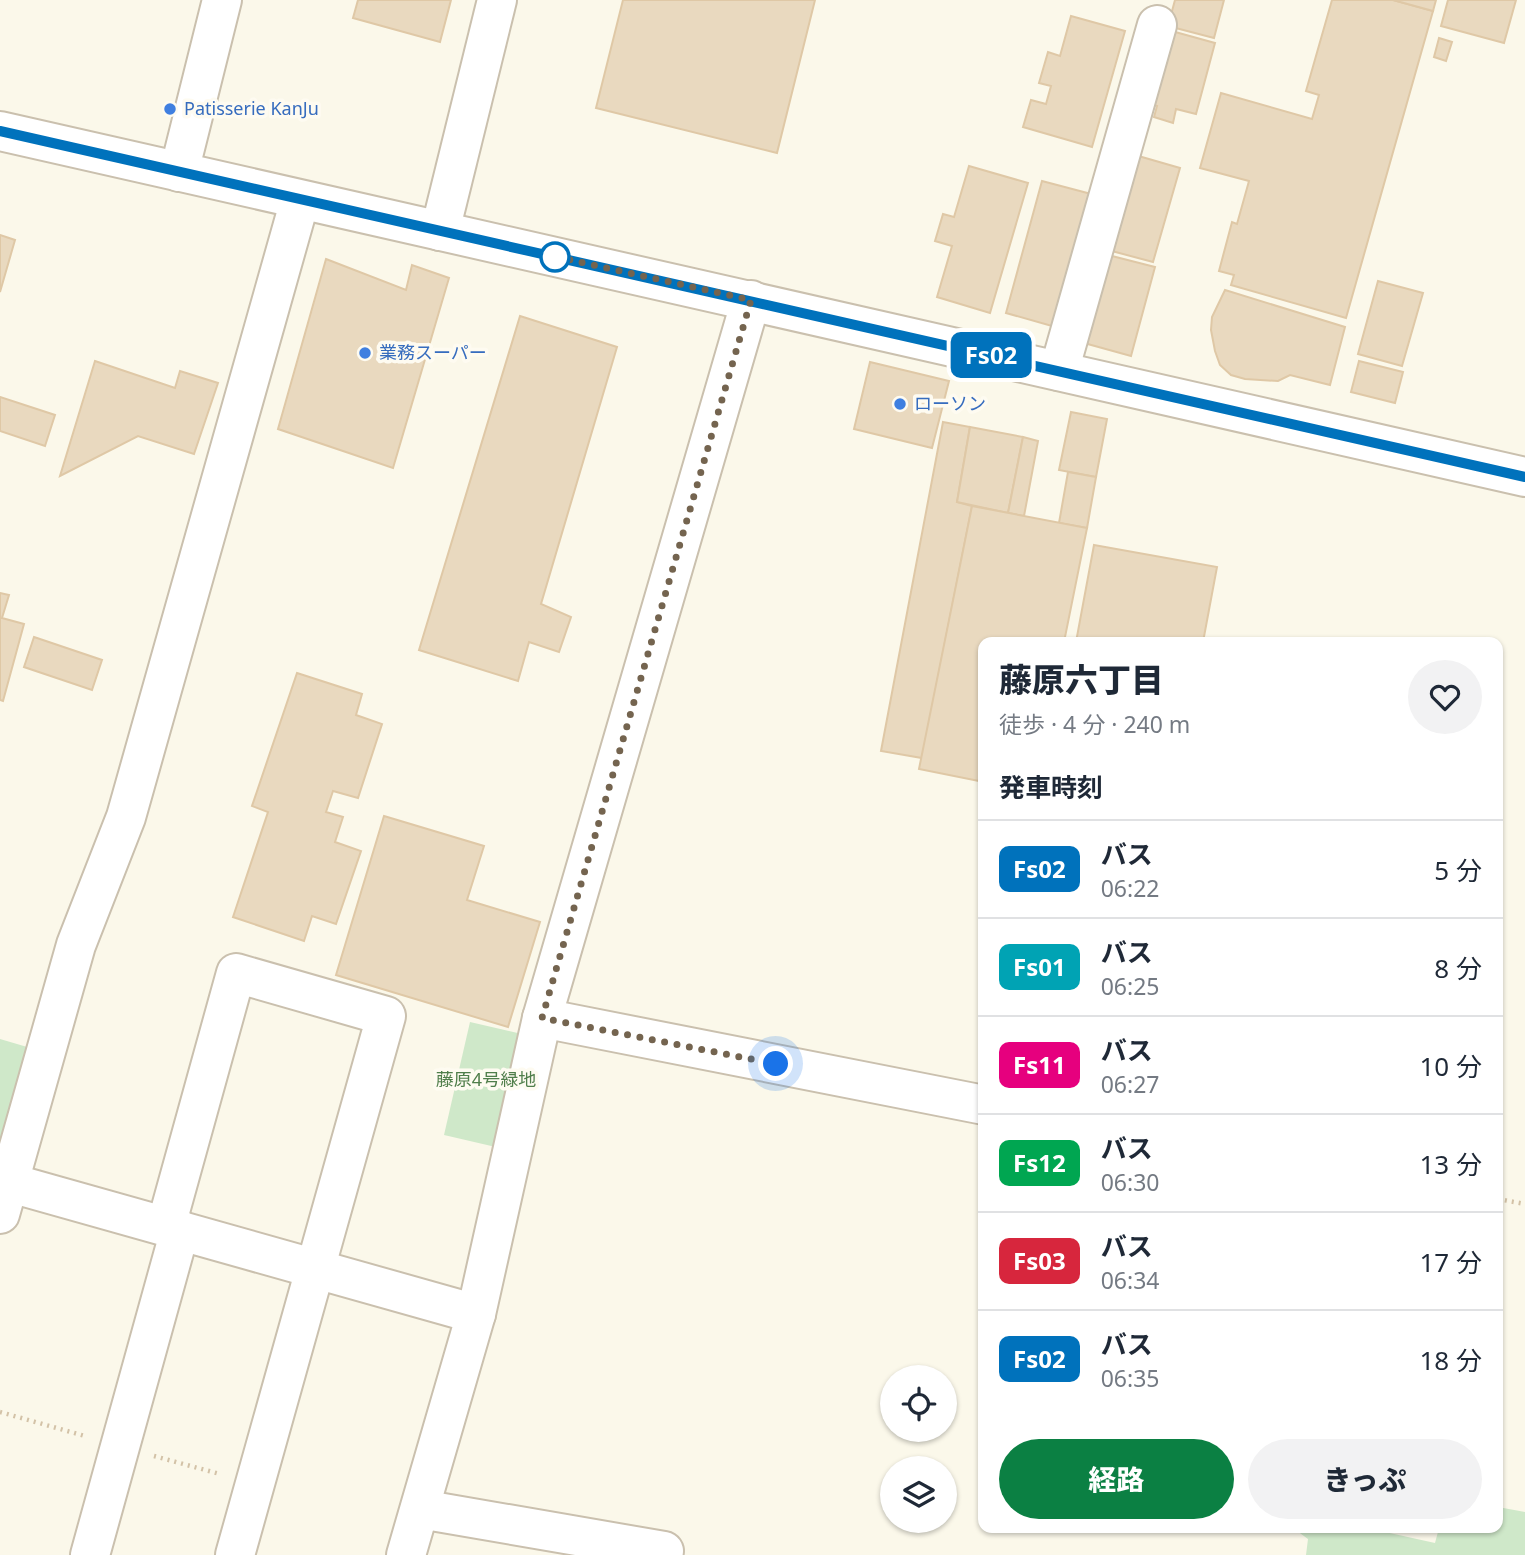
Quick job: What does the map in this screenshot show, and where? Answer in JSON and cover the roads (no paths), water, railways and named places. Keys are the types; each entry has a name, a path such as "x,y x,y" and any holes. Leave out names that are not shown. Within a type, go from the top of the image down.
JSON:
{"street":[{"path":"179,172 222,0"},
{"path":"440,232 497,0"},
{"path":"1059,371 1157,25"},
{"path":"0,131 1525,477"},
{"path":"300,200 126,817 76,945 3,1192 173,1228 476,1314"},
{"path":"406,1555 476,1314 542,1018 751,300"},
{"path":"90,1555 236,973 386,1016 234,1555"},
{"path":"542,1018 978,1104"},
{"path":"419,1509 664,1551"}],"place":[{"name":"Patisserie KanJu","path":"170,109"},
{"name":"業務スーパー","path":"365,353"},
{"name":"ローソン","path":"900,404"}],"park label":[{"name":"藤原4号緑地","path":"486,1080"}]}
